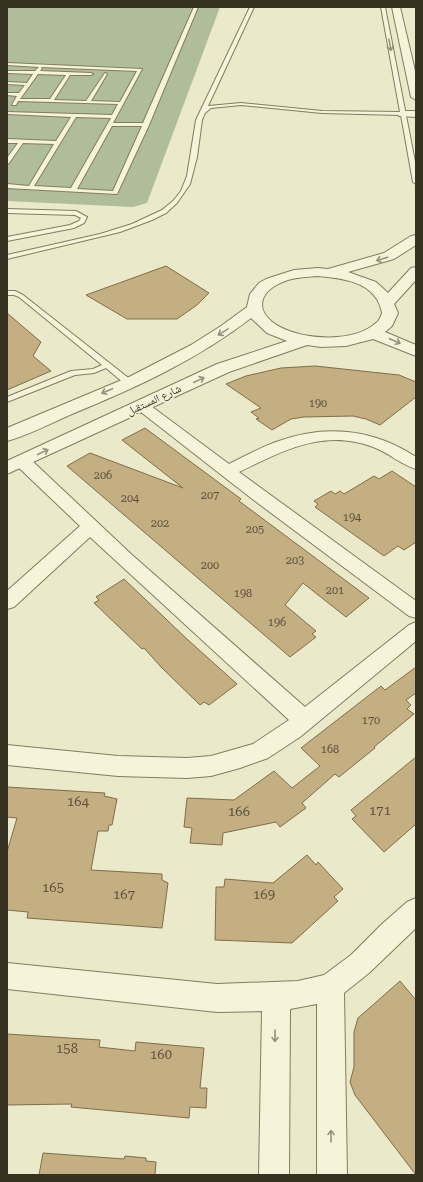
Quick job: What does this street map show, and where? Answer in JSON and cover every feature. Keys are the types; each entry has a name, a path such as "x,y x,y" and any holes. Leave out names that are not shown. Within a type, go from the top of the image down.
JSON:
{"street":[{"path":"396,7 409,72 415,92"},
{"path":"387,29 400,29"},
{"path":"394,72 409,72"},
{"path":"403,114 416,114"},
{"path":"330,273 389,256 416,240"},
{"path":"388,302 416,271"},
{"path":"312,272 346,276 370,285 379,291 388,302 390,310 388,318 383,326 374,333 350,341 335,343 303,341 280,334 260,320 254,309 254,302 257,294 263,287 272,281 294,274 312,272"},
{"path":"7,435 128,382 185,355 229,329 254,309"},
{"path":"374,333 416,351"},
{"name":"شارع المستقبل","path":"15,464 223,368 303,341"},
{"path":"142,406 416,610"},
{"path":"228,471 292,442 332,435 346,435 376,442 390,448 416,464"},
{"path":"15,464 91,526 125,559 304,720"},
{"path":"7,602 91,526"},
{"path":"7,755 118,766 187,768 211,766 240,758 260,751 279,740 416,630"},
{"path":"7,976 217,998 298,995 330,988 360,964 391,933 416,911"},
{"path":"330,988 332,1175"},
{"path":"274,1175 276,997"}],"lane":[{"path":"7,186 115,194 196,7"},
{"path":"7,257 124,229 144,221 174,203 183,193 188,183 199,120 252,7"},
{"path":"383,7 394,72 416,182"},
{"path":"7,64 140,70 73,190"},
{"path":"7,113 42,65"},
{"path":"7,72 137,75"},
{"path":"51,101 69,73"},
{"path":"88,102 105,74"},
{"path":"7,83 29,84"},
{"path":"7,94 21,95"},
{"path":"17,100 121,103"},
{"path":"203,112 210,107 241,104 322,112 403,114"},
{"path":"7,113 113,117"},
{"path":"30,188 75,116"},
{"path":"110,124 146,125"},
{"path":"7,141 58,144"},
{"path":"7,162 21,142"},
{"path":"7,211 76,213 84,217 82,222 72,227 7,239"},
{"path":"7,293 15,293 21,296 128,382"},
{"path":"7,400 74,373 94,371 108,365"}],"green space":[{"path":"7,7 220,7 147,203 133,207 7,201"}],"building":[{"path":"166,266 209,293 197,305 177,319 127,319 86,295"},
{"path":"7,313 41,342 33,356 51,371 7,390"},
{"path":"315,366 399,375 416,382 416,397 380,425 366,419 353,416 304,417 291,419 272,430 256,419 259,418 251,412 261,408 226,384 246,376 281,368"},
{"path":"145,428 241,499 239,501 369,598 346,617 303,583 285,605 316,631 312,634 316,637 290,657 67,466 90,453 183,488 122,440"},
{"path":"392,471 416,487 416,542 404,550 398,546 384,556 315,507 318,504 314,501 331,491 335,494 340,491 344,494 374,476 379,479"},
{"path":"124,579 237,684 209,705 204,702 200,705 144,648 142,649 94,603 99,600 96,597"},
{"path":"416,667 416,693 406,700 411,705 407,709 414,714 339,777 335,774 302,803 306,808 280,827 276,822 223,833 222,845 190,843 192,828 184,827 187,798 234,800 274,771 292,788 320,766 301,748 381,686 385,690"},
{"path":"416,757 416,824 384,852 352,819 356,816 351,810"},
{"path":"7,787 105,793 104,796 117,799 112,825 109,825 108,831 98,831 91,870 162,874 162,880 168,883 162,928 27,918 28,912 7,910 7,852 17,818 7,817"},
{"path":"307,855 316,865 318,862 343,889 334,897 338,901 292,943 215,940 216,887 224,887 225,879 273,883"},
{"path":"400,981 416,1000 416,1175 355,1095 350,1082 354,1067 354,1032 358,1018"},
{"path":"7,1034 100,1040 99,1047 135,1051 136,1042 204,1048 200,1088 207,1088 206,1108 190,1107 189,1118 71,1107 72,1104 7,1105"},
{"path":"43,1153 124,1159 125,1156 146,1158 146,1161 156,1162 155,1175 39,1175"}]}
